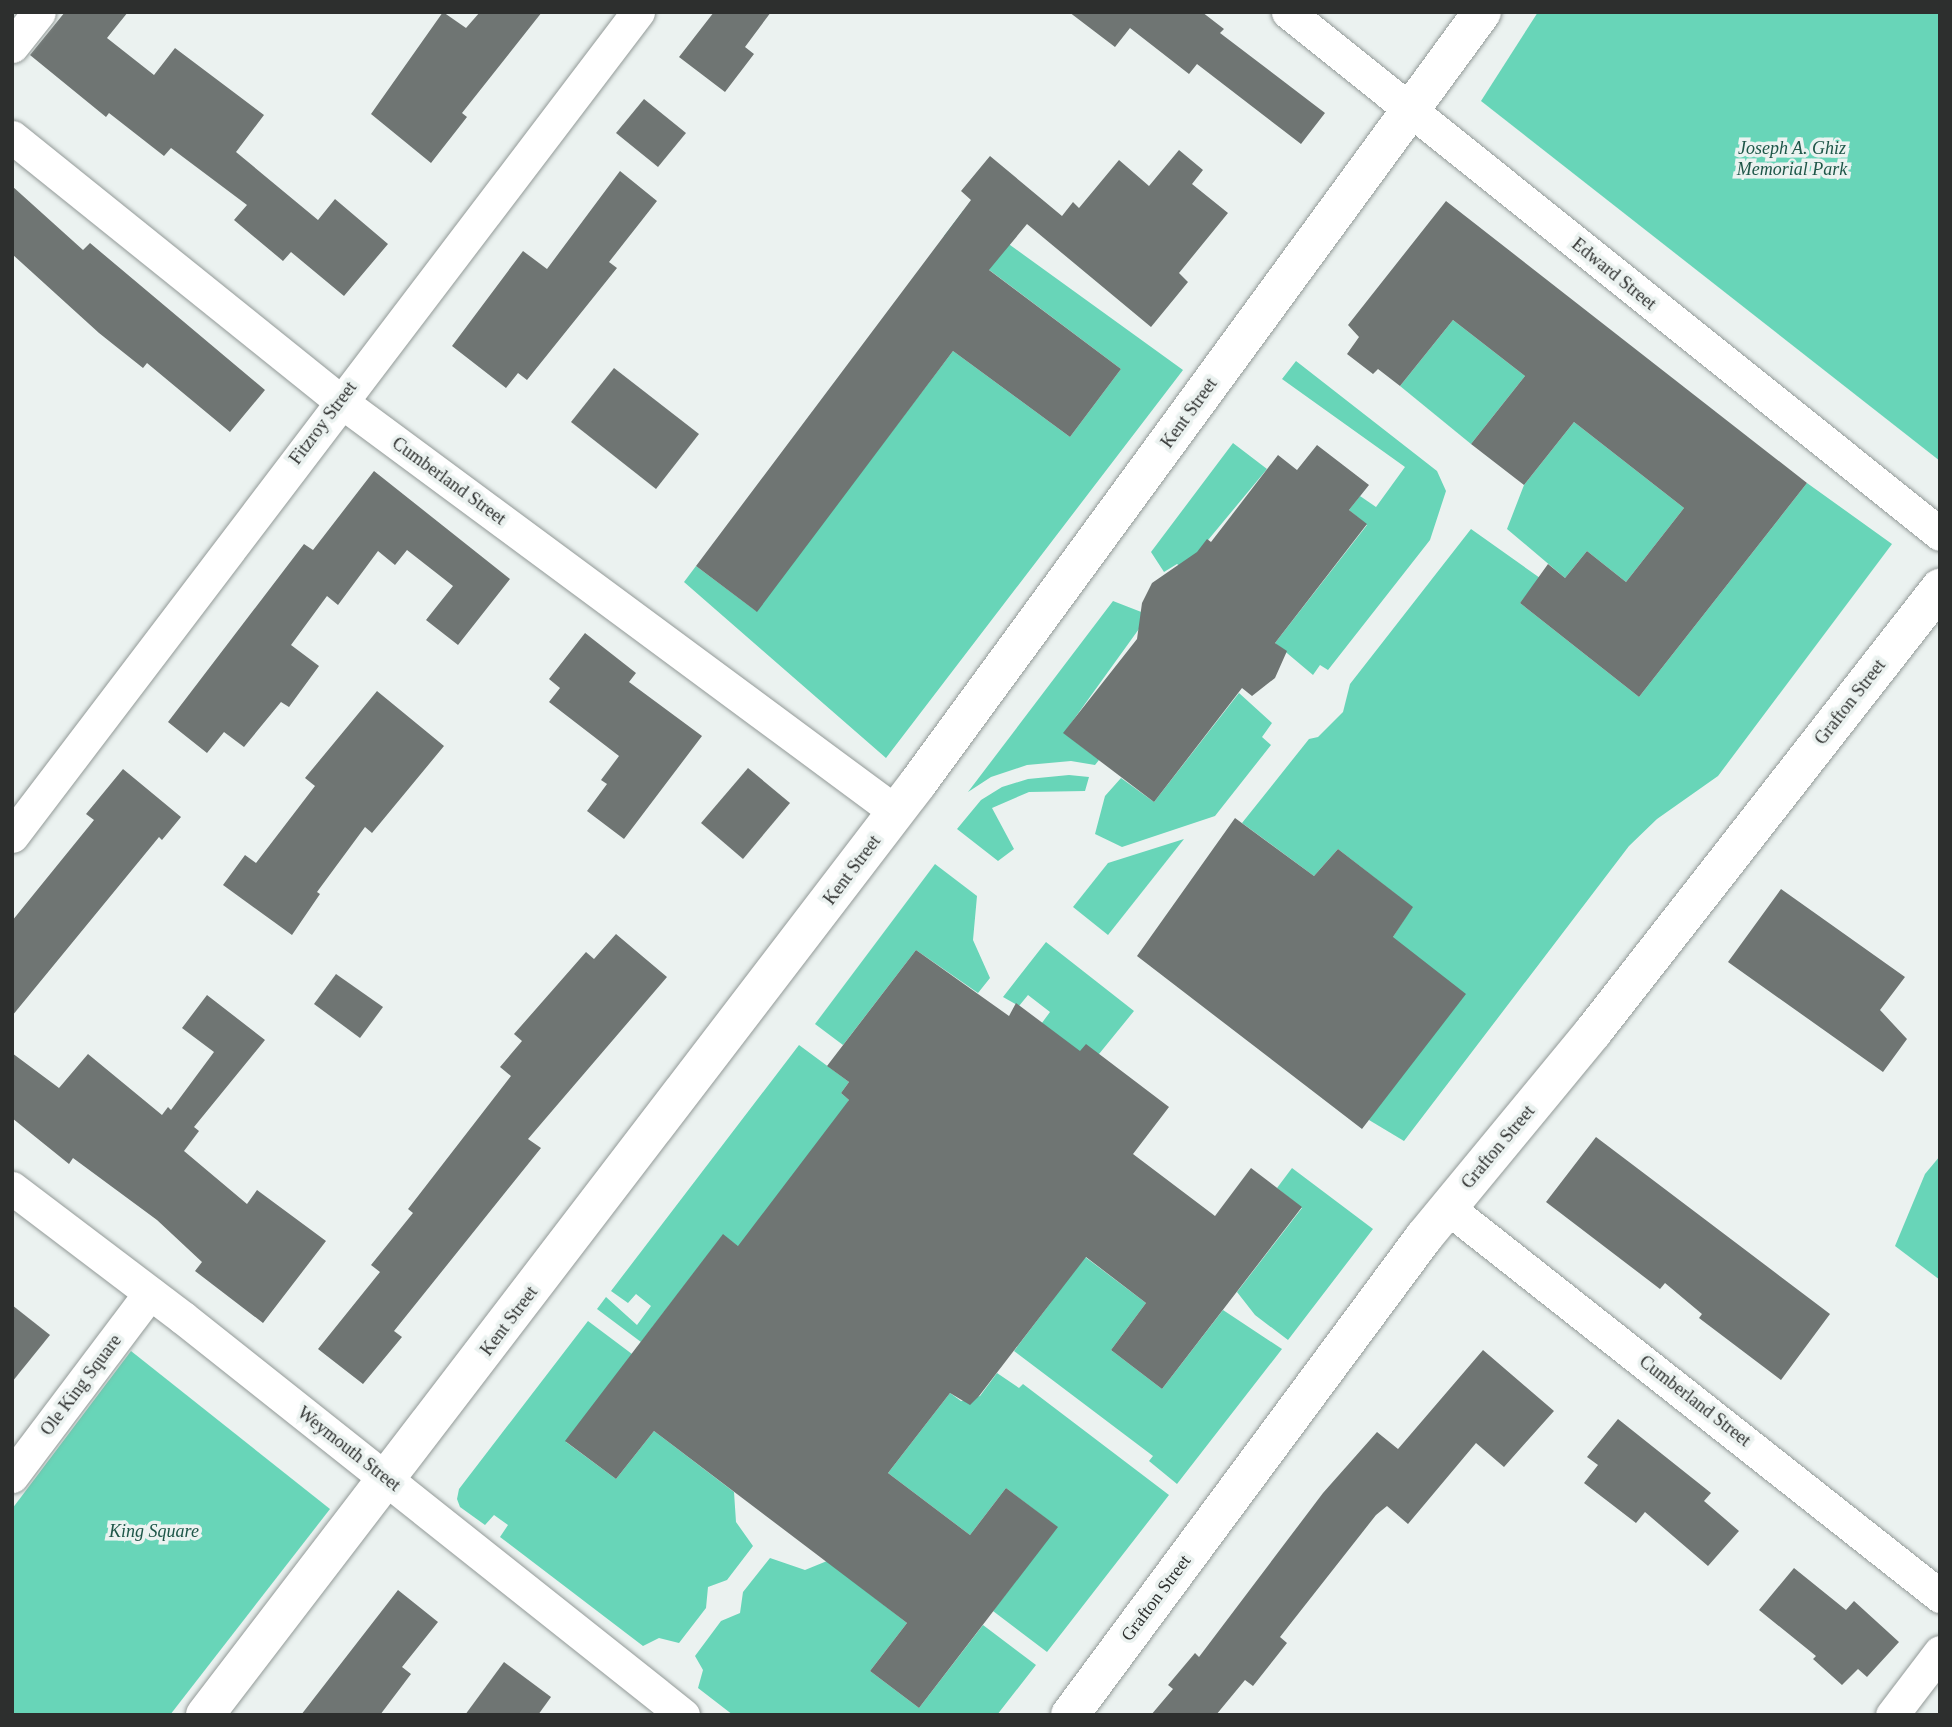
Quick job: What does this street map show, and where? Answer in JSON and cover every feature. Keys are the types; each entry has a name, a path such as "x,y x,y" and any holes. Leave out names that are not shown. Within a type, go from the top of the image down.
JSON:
{"street":[{"path":"12,46 39,12"},
{"name":"Fitzroy Street","path":"12,836 340,400 638,12"},
{"name":"Edward Street","path":"1288,12 1940,534"},
{"name":"Kent Street","path":"205,1715 388,1480 897,812 1482,12"},
{"name":"Cumberland Street","path":"12,137 340,400 897,812"},
{"name":"Grafton Street","path":"1070,1715 1448,1208 1593,1032 1940,588"},
{"name":"Weymouth Street","path":"12,1188 150,1293 683,1715"},
{"name":"Cumberland Street","path":"1448,1208 1940,1596"},
{"name":"Ole King Square","path":"12,1476 150,1293"},
{"path":"1892,1715 1940,1653"}],"green space":[{"name":"Joseph A. Ghiz Memorial Park","path":"1538,12 1940,12 1940,461 1481,101"},
{"path":"963,211 1183,370 886,758 684,582 696,566 756,611 953,351 1070,437 1121,369 944,236"},
{"path":"1453,320 1525,376 1471,444 1400,386"},
{"path":"1296,361 1437,471 1446,491 1430,540 1328,670 1320,665 1313,675 1275,643 1367,525 1349,510 1360,496 1376,507 1405,467 1282,379"},
{"path":"1574,422 1684,508 1626,582 1587,551 1565,578 1507,529 1524,485"},
{"path":"1233,443 1267,469 1184,569 1177,564 1164,572 1151,552"},
{"path":"1807,483 1892,544 1718,776 1657,819 1629,846 1404,1141 1369,1120 1393,937 1412,907 1338,849 1314,876 1242,823 1309,739 1318,737 1343,712 1350,684 1471,529 1540,578 1520,603 1639,697"},
{"path":"1113,601 1149,615 1064,733 1099,760 1095,765 1071,761 1027,765 991,777 968,792"},
{"path":"1239,693 1272,723 1262,737 1271,745 1215,816 1122,847 1095,834 1105,796 1121,778 1154,802"},
{"path":"1069,775 1089,777 1085,791 1029,792 992,808 1014,849 998,861 957,829 981,800 1002,787 1028,779"},
{"path":"1184,839 1108,935 1073,907 1108,863"},
{"path":"935,864 977,896 973,940 990,978 978,993 916,950 843,1045 815,1024"},
{"path":"1046,942 1134,1011 1099,1054 1071,1064 1033,1035 1050,1012 1028,995 1019,1006 1003,997"},
{"path":"799,1045 849,1082 841,1093 849,1100 771,1271 723,1235 641,1342 597,1309 606,1297 637,1325 651,1306 636,1294 628,1303 611,1291"},
{"path":"1940,1156 1940,1280 1895,1246 1925,1174"},
{"path":"1292,1168 1373,1229 1288,1340 1255,1315 1237,1292 1302,1208 1277,1188"},
{"path":"1068,1244 1146,1303 1111,1350 1162,1389 1223,1310 1282,1349 1177,1484 1149,1461 1153,1456 1014,1351 1052,1301"},
{"path":"588,1321 632,1354 566,1442 616,1479 654,1431 734,1492 736,1522 753,1546 727,1580 708,1587 706,1608 679,1643 659,1638 643,1646 500,1537 508,1525 494,1515 485,1525 460,1507 457,1499 459,1489"},
{"name":"King Square","path":"131,1351 330,1509 170,1715 12,1715 12,1509"},
{"path":"997,1373 1019,1388 1023,1384 1169,1495 1047,1652 993,1611 1057,1527 1006,1488 970,1535 888,1473 950,1393 961,1401 980,1396"},
{"path":"770,1558 805,1570 827,1561 907,1623 870,1671 919,1708 983,1625 1036,1665 997,1715 733,1715 698,1688 703,1670 695,1656 721,1621 740,1613 743,1592"}],"building":[{"path":"65,12 128,12 107,38 154,75 175,48 264,115 236,152 318,220 335,199 388,244 344,296 291,252 283,261 234,220 247,205 171,148 164,156 109,113 106,117 30,55"},
{"path":"443,12 466,28 480,12 542,12 462,113 467,117 431,163 371,114"},
{"path":"714,12 771,12 745,47 754,54 725,92 679,57"},
{"path":"1069,12 1202,12 1224,29 1220,33 1325,113 1301,144 1197,64 1189,74 1130,28 1115,47"},
{"path":"644,99 686,133 658,167 616,133"},
{"path":"1179,150 1203,170 1192,184 1228,213 1179,273 1188,282 1151,327 1027,224 989,270 1121,369 1070,437 953,351 757,612 696,566 971,200 961,191 990,156 1062,216 1073,202 1079,208 1119,160 1149,186"},
{"path":"620,171 657,201 609,262 617,268 527,380 518,373 506,388 452,346 523,251 547,269"},
{"path":"12,186 83,250 90,243 265,390 230,432 147,363 143,368 99,333 12,254"},
{"path":"1446,201 1807,483 1639,697 1520,603 1548,564 1565,578 1587,551 1626,582 1684,508 1574,422 1524,485 1471,444 1525,376 1453,320 1400,386 1378,369 1373,374 1347,354 1359,337 1348,325"},
{"path":"614,368 699,434 656,489 571,422"},
{"path":"1317,445 1369,485 1349,510 1367,524 1275,643 1287,651 1275,678 1252,696 1242,688 1154,802 1063,733 1137,639 1142,603 1152,583 1197,552 1207,539 1211,542 1278,455 1297,470"},
{"path":"374,471 510,579 458,645 426,620 453,586 407,550 395,565 378,551 338,605 327,596 291,645 319,666 289,707 281,702 244,747 224,732 207,753 168,722 304,544 313,550"},
{"path":"585,633 636,673 629,682 702,736 624,839 587,811 607,784 601,780 619,756 549,702 560,688 549,679"},
{"path":"377,691 444,746 372,833 365,827 317,892 320,894 292,935 223,885 245,855 256,863 315,786 305,778"},
{"path":"748,768 790,803 743,859 701,823"},
{"path":"123,769 181,817 162,840 159,837 12,1016 12,921 94,820 86,814"},
{"path":"1235,818 1314,876 1338,849 1413,907 1393,937 1466,994 1362,1129 1137,956"},
{"path":"1781,889 1905,977 1880,1010 1907,1039 1883,1072 1728,962"},
{"path":"616,934 667,977 528,1139 541,1148 394,1331 402,1337 363,1384 318,1349 380,1272 371,1265 413,1213 408,1209 511,1076 500,1067 522,1041 514,1034 586,952 594,959"},
{"path":"916,950 1009,1016 1016,1003 1080,1051 1086,1044 1169,1107 1133,1154 1215,1216 1251,1168 1302,1207 1162,1389 1111,1350 1146,1303 1086,1257 979,1396 970,1405 950,1393 888,1473 970,1535 1006,1488 1058,1527 919,1708 870,1671 907,1623 654,1431 616,1479 565,1441 723,1234 738,1246 849,1100 841,1093 849,1082 827,1066"},
{"path":"336,974 383,1007 360,1038 314,1004"},
{"path":"207,995 265,1040 194,1127 199,1131 184,1151 247,1204 257,1190 326,1241 263,1323 195,1271 202,1262 157,1220 73,1158 69,1164 12,1118 12,1053 59,1088 88,1054 162,1115 168,1107 171,1110 214,1052 182,1028"},
{"path":"1596,1137 1830,1314 1781,1380 1699,1318 1702,1314 1665,1283 1660,1289 1546,1202"},
{"path":"12,1305 50,1335 12,1382"},
{"path":"1483,1350 1554,1411 1504,1467 1476,1443 1408,1524 1387,1506 1376,1515 1280,1637 1287,1643 1253,1686 1245,1680 1216,1715 1151,1715 1173,1689 1168,1685 1195,1653 1199,1657 1323,1493 1377,1432 1398,1449"},
{"path":"1618,1419 1711,1493 1704,1501 1739,1531 1708,1566 1645,1512 1636,1523 1584,1483 1598,1465 1587,1457"},
{"path":"1794,1568 1846,1610 1854,1601 1899,1642 1867,1677 1858,1669 1842,1685 1813,1659 1816,1656 1759,1610"},
{"path":"398,1590 438,1622 402,1667 411,1674 380,1715 301,1715"},
{"path":"504,1662 551,1697 538,1715 465,1715"}]}
